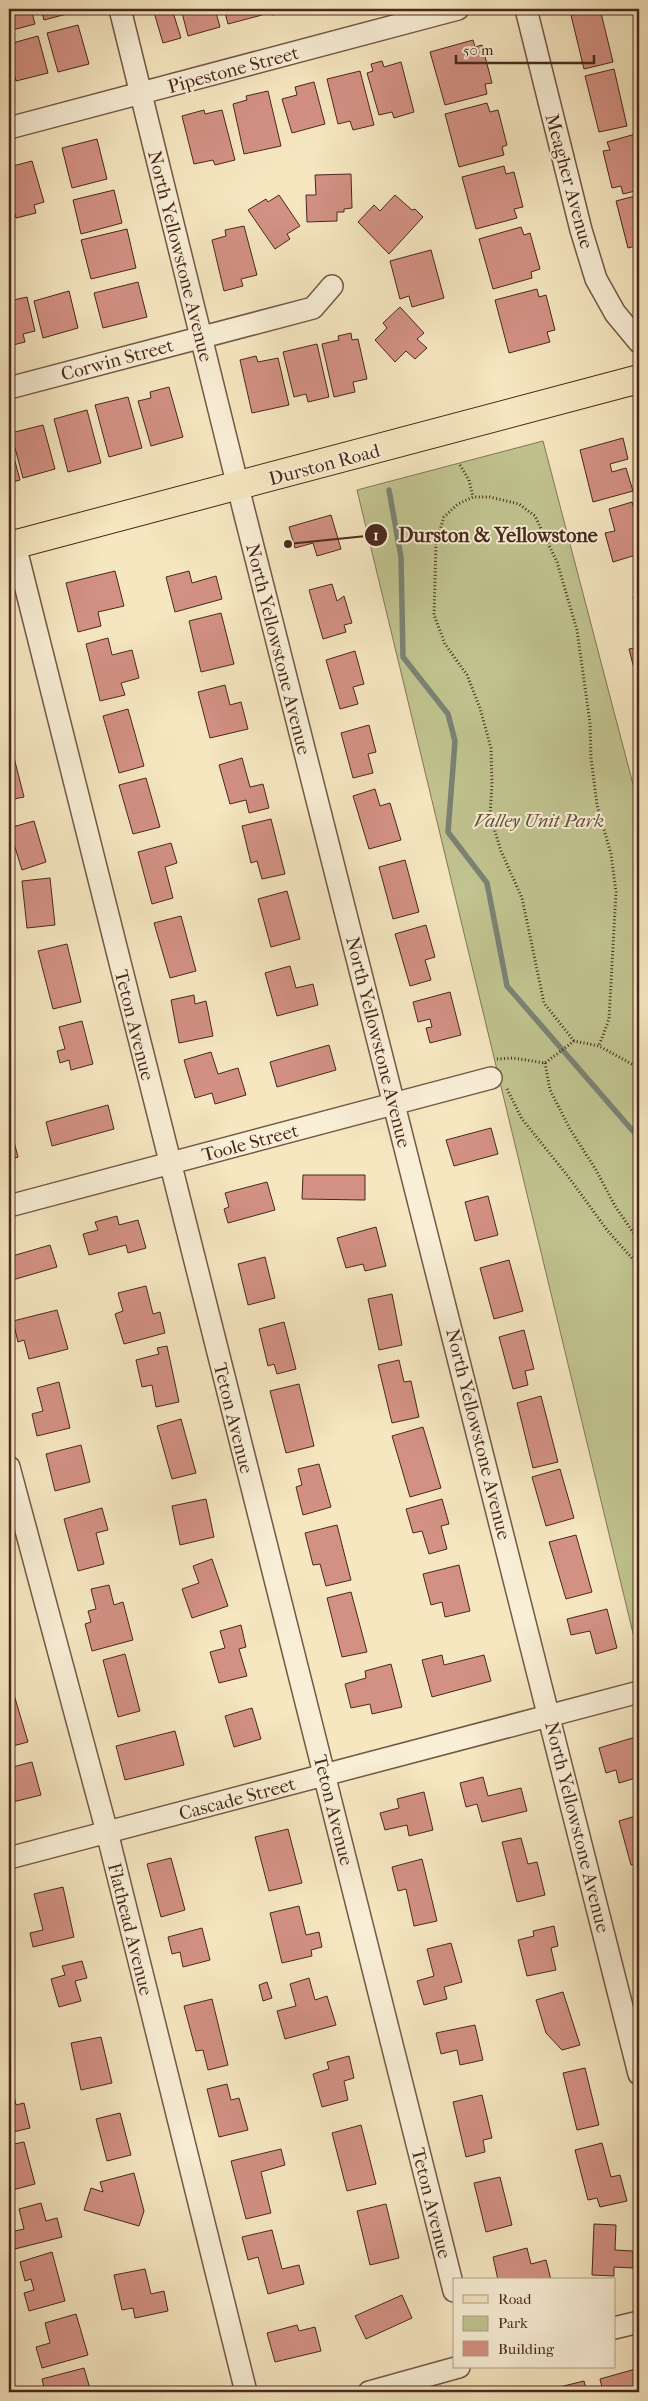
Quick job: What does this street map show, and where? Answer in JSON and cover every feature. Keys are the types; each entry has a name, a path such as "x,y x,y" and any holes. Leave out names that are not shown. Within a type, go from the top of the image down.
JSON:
{"main road":[{"name":"Durston Road","path":"12,546 639,379"}],"street":[{"name":"North Yellowstone Avenue","path":"120,9 238,487 550,1715 639,2074"},
{"name":"Pipestone Street","path":"9,128 458,9"},
{"name":"Meagher Avenue","path":"526,9 581,230 596,279 615,313 639,342"},
{"name":"Corwin Street","path":"9,388 313,308 332,286"},
{"name":"Teton Avenue","path":"12,546 326,1775 453,2287"},
{"name":"Toole Street","path":"9,1206 395,1103 499,1083"},
{"name":"Flathead Avenue","path":"9,1467 106,1832 246,2392"},
{"name":"Cascade Street","path":"9,1858 639,1692"},
{"path":"616,2328 639,2322"},
{"path":"369,2392 455,2368"}],"path":[{"path":"460,465 469,480 473,497"},
{"path":"599,1046 609,1019 616,892 611,854 597,805 591,758 590,723 577,630 557,562 535,516 519,504 490,497 473,497 458,504 444,517 436,543 434,615 445,644 467,675 480,708 490,748 492,784 490,815 501,850 522,898 544,1003 574,1041 599,1046 639,1068"},
{"path":"557,1055 574,1041"},
{"path":"545,1063 550,1090 570,1130 596,1170 615,1206 639,1241"},
{"path":"499,1083 522,1119 567,1175 606,1230 639,1266"}],"green space":[{"name":"Valley Unit Park","path":"543,441 639,807 639,1658 357,490"}],"building":[{"path":"9,9 31,9 35,24 9,31"},
{"path":"41,9 77,9 78,11 44,20"},
{"path":"153,9 172,9 181,38 163,43"},
{"path":"181,9 215,9 220,27 188,36"},
{"path":"224,9 260,9 262,15 228,24"},
{"path":"270,9 295,9 272,15"},
{"path":"600,9 613,62 584,69 570,11"},
{"path":"78,25 89,64 58,72 47,33"},
{"path":"38,36 48,73 16,81 9,55 9,44"},
{"path":"473,40 475,47 482,45 492,83 485,84 487,94 445,105 430,52"},
{"path":"382,61 384,67 401,62 414,112 394,118 392,112 379,115 367,73 373,71 371,64"},
{"path":"614,69 627,126 599,132 585,76"},
{"path":"360,71 374,125 353,130 350,121 338,124 327,79"},
{"path":"314,82 325,124 292,133 282,99 297,95 295,87"},
{"path":"268,91 281,146 244,154 233,104 247,100 246,96"},
{"path":"487,103 490,112 498,110 507,145 502,147 504,155 459,167 445,114"},
{"path":"204,110 205,114 222,110 235,160 215,165 213,160 194,164 182,116"},
{"path":"639,133 639,190 623,194 621,186 612,188 603,151 610,150 607,142"},
{"path":"97,139 107,179 72,188 62,148"},
{"path":"32,161 44,202 34,205 36,213 16,218 9,192 9,167"},
{"path":"504,166 506,174 514,172 523,207 514,209 517,218 476,229 462,177"},
{"path":"351,174 352,208 344,209 344,212 337,212 337,221 307,222 306,195 316,195 315,175"},
{"path":"114,190 122,223 81,234 73,200"},
{"path":"279,195 300,226 287,234 290,239 275,249 248,210 266,199 268,202"},
{"path":"395,195 423,217 389,254 358,222 374,205 380,211"},
{"path":"639,195 639,245 628,248 616,201"},
{"path":"244,226 257,275 241,279 243,286 224,291 212,240 226,236 225,230"},
{"path":"521,227 524,235 530,233 540,269 531,272 532,278 493,289 479,239"},
{"path":"127,229 136,268 91,279 81,240"},
{"path":"431,250 444,298 412,307 409,296 400,299 390,261"},
{"path":"138,282 147,317 103,328 94,293"},
{"path":"537,289 539,297 546,295 555,330 547,332 550,342 509,353 495,300"},
{"path":"69,291 78,328 43,338 34,301"},
{"path":"27,297 35,331 23,334 25,342 9,346 9,301"},
{"path":"400,307 424,333 417,339 427,348 415,359 406,351 395,362 375,340 387,328 383,323"},
{"path":"351,333 352,340 358,339 367,379 353,382 355,392 334,397 322,344 339,340 338,336"},
{"path":"317,344 329,397 308,402 306,394 294,397 283,352"},
{"path":"256,356 258,362 278,358 289,405 252,413 240,360"},
{"path":"169,387 183,437 151,446 138,401 151,398 150,392"},
{"path":"128,397 142,448 109,457 95,405"},
{"path":"87,410 101,463 68,472 54,419"},
{"path":"43,425 55,469 23,478 11,433"},
{"path":"623,438 628,459 610,464 612,472 626,468 633,491 593,502 580,450"},
{"path":"9,439 20,480 9,483"},
{"path":"632,502 639,526 639,554 613,562 605,533 615,531 609,509"},
{"path":"331,515 341,549 317,556 313,543 295,548 289,527"},
{"path":"115,571 124,606 98,612 101,626 78,632 66,583"},
{"path":"189,571 192,583 216,576 222,599 175,612 166,577"},
{"path":"639,579 639,595 635,580"},
{"path":"332,584 337,601 344,596 352,623 344,625 346,632 323,639 309,590"},
{"path":"639,595 639,626 633,597"},
{"path":"221,613 234,664 201,672 189,621"},
{"path":"108,638 112,655 132,650 139,678 121,683 125,695 100,701 86,644"},
{"path":"639,647 639,688 629,649"},
{"path":"355,651 364,684 353,687 358,704 340,709 326,660"},
{"path":"225,685 230,705 241,702 248,729 210,738 198,692"},
{"path":"128,709 144,766 119,773 103,716"},
{"path":"369,725 376,752 368,754 373,773 353,778 341,733"},
{"path":"9,738 24,797 9,800"},
{"path":"242,758 250,787 263,784 269,808 249,813 246,800 230,804 219,765"},
{"path":"146,778 160,827 133,834 119,785"},
{"path":"375,789 380,806 390,803 401,840 369,849 353,796"},
{"path":"271,819 285,874 262,879 257,861 251,863 242,826"},
{"path":"34,821 46,862 22,870 9,828"},
{"path":"171,843 177,863 165,867 173,898 152,904 138,852"},
{"path":"405,860 419,912 393,919 379,867"},
{"path":"50,878 55,925 27,928 22,881"},
{"path":"287,891 300,939 271,947 258,899"},
{"path":"181,916 196,971 170,978 154,923"},
{"path":"426,925 435,957 425,960 431,980 410,986 395,934"},
{"path":"67,944 81,1002 53,1009 38,951"},
{"path":"290,966 296,988 313,984 318,1005 277,1016 265,973"},
{"path":"450,992 461,1035 430,1043 426,1028 432,1027 430,1019 418,1022 413,1002"},
{"path":"194,995 195,1004 206,1001 213,1036 179,1043 171,1000"},
{"path":"82,1021 93,1064 71,1070 69,1060 60,1063 57,1051 65,1049 59,1027"},
{"path":"329,1045 336,1070 277,1087 270,1062"},
{"path":"211,1052 218,1074 238,1068 246,1095 215,1104 212,1093 195,1098 184,1060"},
{"path":"108,1105 114,1129 52,1146 46,1122"},
{"path":"9,1122 18,1157 9,1160"},
{"path":"491,1128 498,1154 454,1166 446,1140"},
{"path":"303,1175 365,1175 365,1200 302,1199"},
{"path":"267,1182 275,1210 228,1223 224,1209 229,1207 225,1193"},
{"path":"488,1196 498,1235 475,1241 465,1202"},
{"path":"117,1216 119,1225 138,1220 146,1248 128,1253 126,1245 89,1255 83,1234 98,1230 95,1222"},
{"path":"376,1227 386,1266 365,1271 363,1264 346,1268 337,1238"},
{"path":"50,1245 57,1267 9,1281 9,1257"},
{"path":"265,1257 275,1298 248,1305 238,1264"},
{"path":"509,1260 523,1311 494,1319 480,1268"},
{"path":"146,1286 153,1314 160,1312 165,1333 124,1344 115,1314 123,1311 118,1293"},
{"path":"392,1294 402,1345 379,1350 368,1299"},
{"path":"57,1310 68,1349 29,1359 24,1340 18,1342 13,1321"},
{"path":"284,1322 296,1369 277,1374 274,1364 268,1366 259,1329"},
{"path":"524,1330 534,1369 525,1371 528,1385 513,1389 499,1337"},
{"path":"167,1346 179,1402 156,1407 152,1385 142,1387 136,1360 159,1354 157,1348"},
{"path":"399,1360 404,1382 411,1381 419,1417 392,1423 378,1365"},
{"path":"59,1382 70,1428 37,1436 32,1414 43,1411 37,1388"},
{"path":"299,1384 314,1446 286,1453 270,1391"},
{"path":"541,1396 558,1462 533,1468 517,1403"},
{"path":"181,1419 196,1473 172,1479 157,1426"},
{"path":"423,1427 441,1488 410,1497 392,1436"},
{"path":"81,1445 90,1482 55,1491 46,1454"},
{"path":"319,1464 331,1507 303,1515 296,1487 302,1485 298,1469"},
{"path":"560,1469 574,1518 546,1526 532,1477"},
{"path":"206,1499 214,1537 180,1545 172,1506"},
{"path":"442,1499 449,1524 441,1526 447,1549 429,1554 422,1531 413,1533 406,1509"},
{"path":"102,1508 108,1530 96,1533 104,1564 78,1571 64,1519"},
{"path":"337,1525 351,1580 326,1586 320,1564 313,1565 305,1533"},
{"path":"576,1535 592,1592 566,1599 549,1542"},
{"path":"212,1559 228,1606 192,1618 182,1589 199,1583 193,1566"},
{"path":"459,1565 470,1611 445,1617 442,1602 431,1605 423,1574"},
{"path":"109,1585 114,1605 123,1602 133,1640 92,1651 85,1624 91,1622 88,1611 96,1609 91,1589"},
{"path":"351,1592 367,1652 342,1657 327,1598"},
{"path":"607,1609 617,1648 596,1654 590,1631 571,1635 567,1619"},
{"path":"241,1625 246,1647 239,1649 247,1676 219,1683 210,1652 225,1648 220,1631"},
{"path":"125,1654 140,1711 118,1717 103,1660"},
{"path":"442,1655 444,1665 484,1655 491,1681 432,1697 422,1660"},
{"path":"391,1664 402,1707 372,1714 370,1704 351,1708 345,1684 366,1678 365,1671"},
{"path":"12,1688 28,1742 9,1747 9,1689"},
{"path":"252,1708 261,1739 234,1747 225,1716"},
{"path":"175,1731 184,1765 125,1780 116,1746"},
{"path":"639,1736 639,1777 619,1783 616,1770 606,1773 599,1748"},
{"path":"32,1762 41,1795 9,1803 9,1768"},
{"path":"483,1777 488,1796 521,1788 527,1811 482,1822 477,1804 466,1807 460,1783"},
{"path":"424,1792 433,1830 409,1836 407,1825 385,1830 380,1813 399,1808 397,1799"},
{"path":"639,1815 639,1863 631,1865 619,1821"},
{"path":"288,1829 302,1883 269,1891 255,1837"},
{"path":"521,1838 528,1864 537,1862 545,1895 517,1902 502,1842"},
{"path":"171,1858 185,1910 161,1917 147,1864"},
{"path":"422,1859 437,1921 414,1926 406,1889 398,1891 392,1867"},
{"path":"63,1887 74,1937 33,1947 30,1933 43,1930 34,1894"},
{"path":"639,1891 639,1913 634,1893"},
{"path":"299,1906 306,1935 319,1932 322,1947 311,1950 312,1956 282,1963 270,1913"},
{"path":"554,1926 558,1946 551,1948 556,1970 527,1976 518,1940 534,1936 533,1931"},
{"path":"202,1928 210,1960 183,1967 180,1952 172,1954 168,1937"},
{"path":"451,1943 462,1982 444,1987 447,1999 424,2005 417,1981 434,1976 427,1949"},
{"path":"82,1961 87,1978 75,1981 81,2001 59,2007 51,1979 65,1975 62,1966"},
{"path":"309,1978 315,2000 327,1996 336,2025 285,2039 277,2011 296,2006 290,1984"},
{"path":"267,1982 272,1998 263,2001 259,1985"},
{"path":"563,1992 580,2045 562,2050 546,2033 536,2000"},
{"path":"212,1999 228,2065 208,2070 203,2050 196,2051 184,2006"},
{"path":"475,2025 483,2060 460,2065 457,2050 441,2054 436,2033"},
{"path":"101,2037 112,2083 81,2090 71,2043"},
{"path":"349,2056 354,2078 344,2081 348,2100 322,2107 313,2074 329,2069 327,2062"},
{"path":"585,2068 599,2125 577,2130 563,2073"},
{"path":"227,2084 231,2100 239,2098 248,2130 219,2137 207,2089"},
{"path":"13,2091 16,2105 24,2103 30,2128 9,2133 9,2092"},
{"path":"482,2095 492,2138 483,2140 485,2152 466,2157 453,2102"},
{"path":"120,2113 131,2155 107,2161 96,2119"},
{"path":"361,2125 376,2184 347,2191 332,2133"},
{"path":"24,2142 35,2184 9,2191 9,2145"},
{"path":"602,2143 611,2177 620,2175 627,2201 600,2207 597,2198 588,2200 575,2150"},
{"path":"281,2149 285,2165 261,2172 271,2213 246,2219 231,2161"},
{"path":"134,2173 144,2211 139,2226 84,2210 91,2188 103,2192 100,2182"},
{"path":"500,2177 512,2225 486,2232 474,2183"},
{"path":"41,2203 46,2221 57,2218 62,2237 15,2249 10,2232 24,2229 19,2209"},
{"path":"386,2204 399,2258 370,2265 357,2211"},
{"path":"594,2224 616,2225 615,2250 633,2251 633,2268 614,2267 614,2276 592,2275"},
{"path":"272,2230 282,2269 299,2265 304,2284 268,2294 258,2257 248,2260 242,2237"},
{"path":"527,2248 531,2264 546,2260 550,2278 498,2278 493,2257"},
{"path":"52,2252 65,2301 29,2311 24,2293 34,2290 31,2279 25,2281 20,2262"},
{"path":"145,2269 151,2294 164,2291 168,2311 135,2318 133,2308 122,2310 114,2275"},
{"path":"402,2295 412,2318 366,2339 355,2316"},
{"path":"76,2314 88,2355 42,2368 36,2347 50,2343 45,2323"},
{"path":"297,2325 299,2331 315,2327 321,2351 275,2362 267,2333"},
{"path":"84,2368 91,2392 45,2392 42,2379"},
{"path":"639,2368 639,2392 603,2392 600,2379"},
{"path":"584,2381 587,2392 539,2392"}],"waterway":[{"path":"389,490 401,557 403,657 448,714 455,741 448,832 487,883 507,986 639,1138"}],"place":[{"name":"Durston & Yellowstone","path":"288,544"}]}
